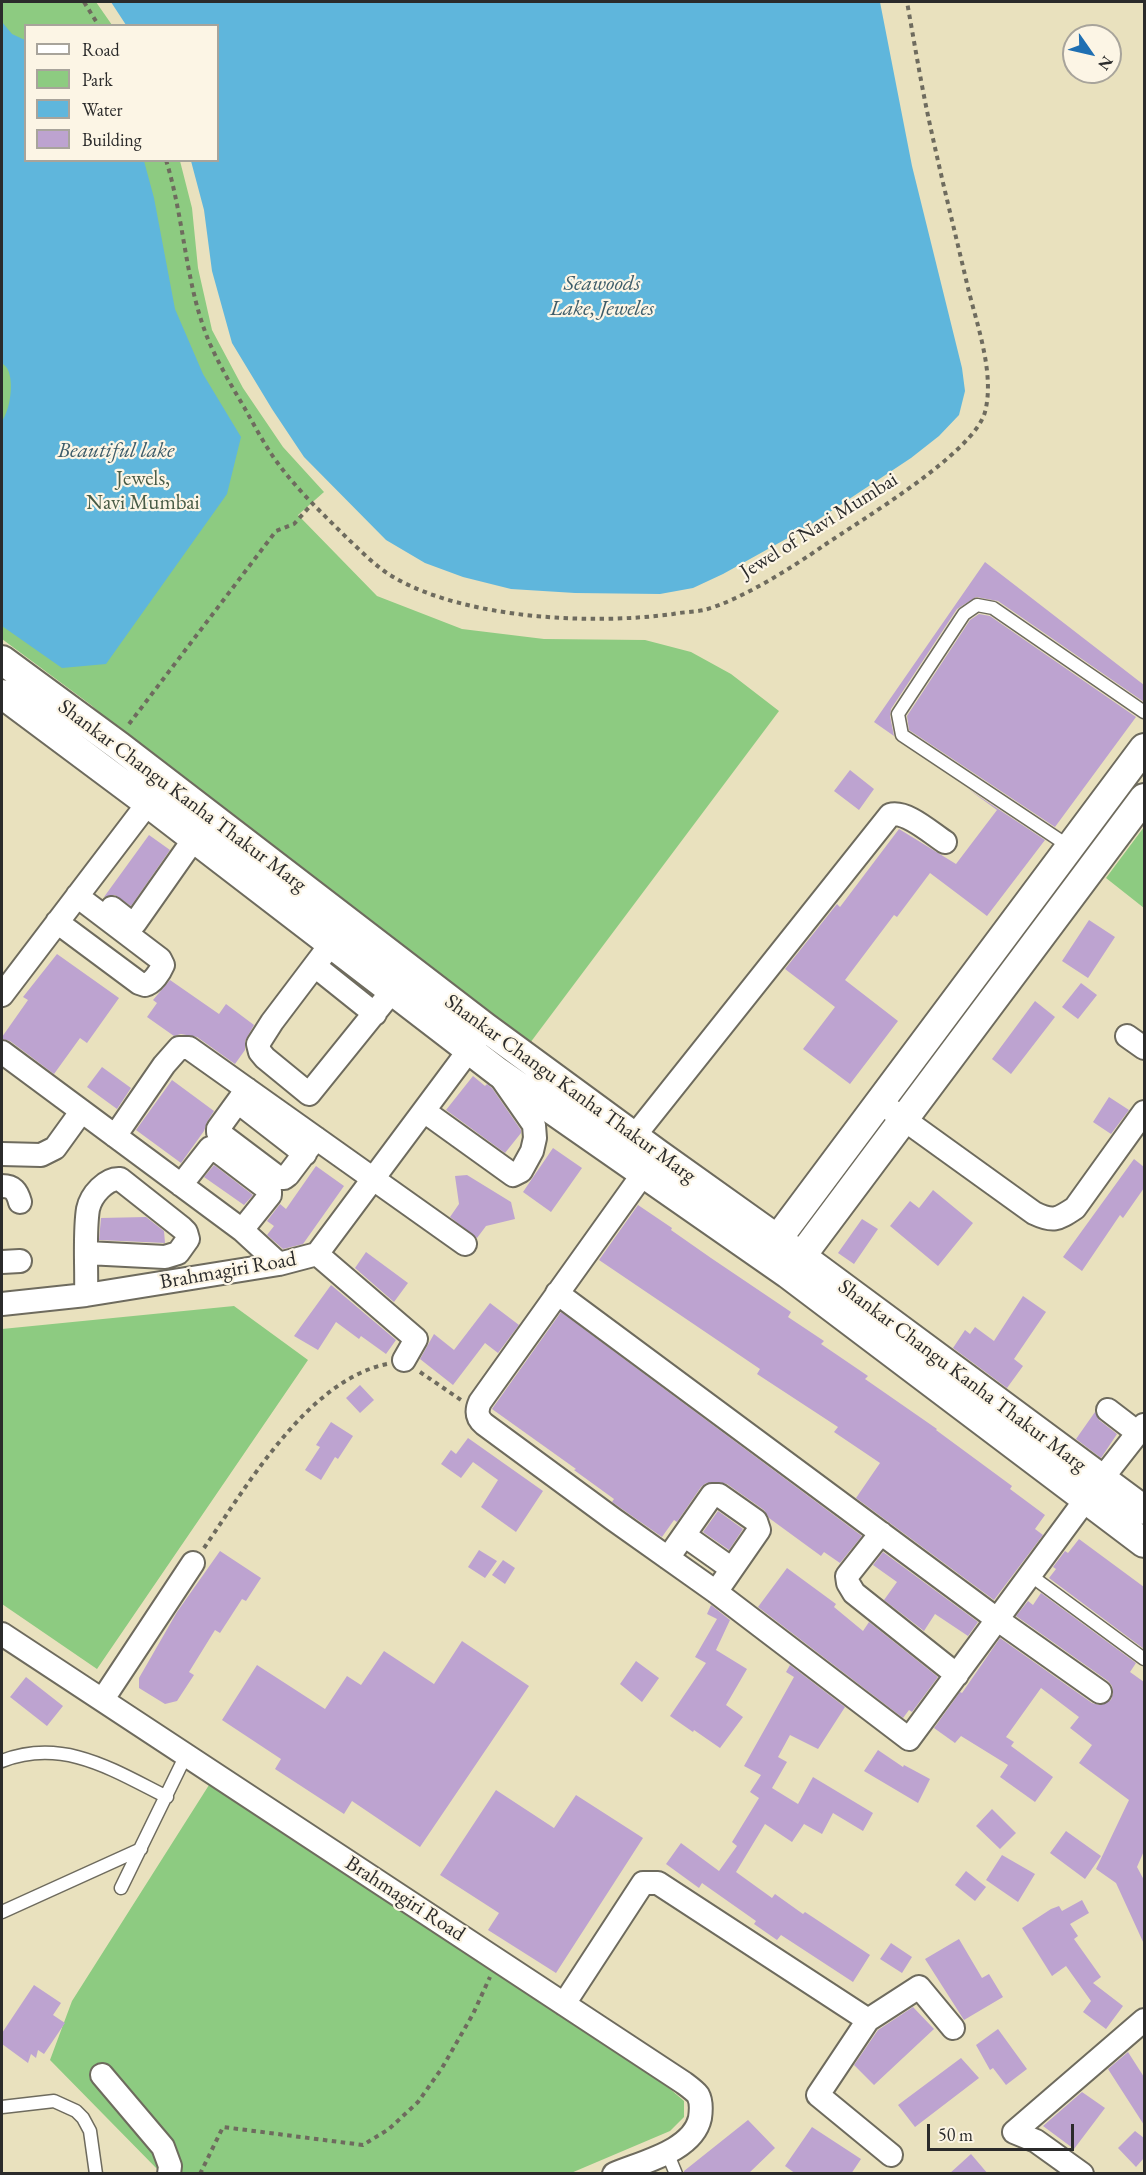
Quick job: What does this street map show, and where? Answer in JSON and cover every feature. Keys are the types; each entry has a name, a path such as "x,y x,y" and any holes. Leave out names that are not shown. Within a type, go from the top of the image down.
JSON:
{"street":[{"name":"Shankar Changu Kanha Thakur Marg","path":"2,660 156,792 477,1038 650,1164 795,1265 1094,1489 1144,1543"},
{"name":"Shankar Changu Kanha Thakur Marg","path":"2,694 156,792 194,839 323,955 393,990 477,1038 498,1072 627,1146"},
{"path":"770,1248 1144,748"},
{"path":"2,995 156,792"},
{"path":"795,1265 1144,798"},
{"path":"627,1146 890,815 896,813 905,815 945,842"},
{"path":"81,891 131,923 135,923 194,839"},
{"path":"57,922 145,986 150,984 162,969 160,959 81,891"},
{"path":"309,1094 265,1058 258,1044 323,955 375,1014"},
{"path":"289,1119 393,990"},
{"name":"Brahmagiri Road","path":"2,1304 87,1295 279,1264 317,1254 477,1038"},
{"path":"121,1150 164,1065 179,1048 189,1048 242,1095 310,1146 373,1178 465,1244"},
{"path":"2,1052 81,1112 121,1150 185,1180 247,1225 279,1264"},
{"path":"424,1111 508,1173 521,1171 532,1151 535,1138 534,1125 498,1072"},
{"path":"242,1095 289,1119 310,1146"},
{"path":"242,1095 218,1132 279,1178 288,1175 310,1146"},
{"path":"879,1101 1034,1213 1048,1220 1060,1218 1075,1208 1144,1112"},
{"path":"10,1157 42,1155 55,1148 81,1112"},
{"path":"185,1180 210,1148 220,1153 270,1191 270,1195 247,1225"},
{"path":"650,1164 480,1402 477,1412 484,1424 716,1592 909,1739 1141,1429 1108,1410"},
{"path":"87,1253 165,1257 178,1253 188,1239 183,1228 120,1179 108,1180 88,1208 87,1253 87,1295"},
{"path":"2,1186 11,1187 17,1192 20,1202"},
{"path":"317,1254 416,1339 404,1360"},
{"path":"557,1293 998,1620 1100,1692"},
{"name":"Shankar Changu Kanha Thakur Marg","path":"1094,1489 1144,1510"},
{"path":"668,1558 712,1495 719,1495 756,1521 759,1530 716,1592"},
{"path":"881,1533 847,1576 848,1583 854,1593 957,1675"},
{"path":"684,1535 732,1569"},
{"path":"103,1699 193,1563"},
{"name":"Brahmagiri Road","path":"2,1634 684,2083 698,2095 701,2110 698,2127 688,2140 668,2152 614,2174"},
{"path":"564,2004 643,1883 658,1883 868,2020"},
{"path":"891,2155 818,2095 868,2020 919,1987 953,2028"},
{"path":"1082,2174 1036,2141 1014,2132 1144,2020"},
{"path":"102,2075 163,2147 170,2166 169,2174"}],"lane":[{"path":"1070,847 902,735 898,714 964,614 977,605 993,608 1144,712"},
{"path":"1030,1575 1144,1659"},
{"path":"2,1761 20,1754 60,1753 104,1766 167,1797"},
{"path":"121,1888 186,1755"},
{"path":"2,1912 141,1849"},
{"path":"2,2107 54,2101 76,2111 90,2131 96,2174"},
{"path":"668,2152 676,2174"}],"path":[{"path":"84,2 98,24"},
{"name":"Jewel of Navi Mumbai","path":"167,162 176,194 195,302 210,344 223,370 272,454 312,504 365,554 393,577 419,589 464,604 512,613 576,619 649,617 705,609 760,584 813,553 875,511 933,471 962,446 984,418 989,393 983,350 931,130 907,2"},
{"path":"130,735 129,724 276,531 294,524 312,504"},
{"path":"193,1563 280,1440 313,1405 329,1392 362,1372 404,1360 477,1412"},
{"path":"200,2174 223,2127 363,2145 389,2128 418,2102 442,2068 473,2014 497,1960"}],"green space":[{"name":"Jewels, Navi Mumbai","path":"2,2 96,2 111,24 24,24 24,162 180,162 192,208 198,268 212,330 243,388 283,447 324,492 298,515 377,596 462,629 544,639 645,640 691,652 731,674 779,711 530,1043 140,748 91,705 2,639"},
{"path":"1144,827 1144,908 1106,878"},
{"path":"234,1306 308,1360 97,1669 2,1604 2,1329"},
{"path":"209,1785 497,1960 669,2088 684,2101 684,2117 670,2131 571,2173 161,2173 50,2060 72,2001"}],"water":[{"name":"Seawoods Lake, Jeweles","path":"111,2 880,2 912,166 962,368 965,391 959,415 939,436 911,458 804,529 693,588 660,594 575,593 511,589 463,577 425,563 386,540 304,457 232,343 212,271 204,210 191,162 219,162 219,24 125,24"},
{"name":"Beautiful lake","path":"2,22 12,34 24,40 24,162 144,162 154,198 175,309 203,374 241,437 227,494 106,664 62,668 2,626 2,421 7,410 11,389 10,375 2,363"}],"building":[{"path":"985,562 1144,685 1144,702 998,601 976,597 957,609 891,709 894,736 874,722"},
{"path":"979,614 990,616 1136,717 1055,827 909,730 907,716 970,620"},
{"path":"850,770 874,789 859,810 834,791"},
{"path":"968,789 1045,840 987,916 930,873 897,917 894,915 845,980 898,1021 850,1084 803,1049 835,1007 785,969 837,904 840,907 899,829 956,864 997,810"},
{"path":"149,835 170,850 131,906 115,895 104,897"},
{"path":"1089,920 1115,937 1088,978 1062,961"},
{"path":"57,954 119,998 87,1043 80,1038 54,1074 2,1037 28,1000 23,997"},
{"path":"170,980 219,1014 226,1004 254,1025 245,1041 245,1050 235,1064 197,1037 181,1034 174,1036 147,1017 157,1003 153,1000"},
{"path":"1081,983 1097,995 1078,1019 1062,1007"},
{"path":"1035,1001 1055,1017 1011,1074 992,1059"},
{"path":"102,1067 131,1088 117,1109 87,1087"},
{"path":"473,1076 485,1086 487,1084 492,1088 521,1130 505,1153 446,1110"},
{"path":"172,1080 214,1111 204,1131 181,1163 136,1130"},
{"path":"1109,1097 1129,1110 1111,1134 1093,1122"},
{"path":"553,1148 582,1168 551,1212 523,1192"},
{"path":"1134,1159 1144,1167 1144,1188 1123,1218 1120,1215 1082,1271 1063,1257"},
{"path":"214,1165 253,1195 244,1205 204,1177"},
{"path":"316,1166 344,1186 303,1244 283,1249 267,1235 274,1226 267,1221 280,1204 286,1209"},
{"path":"467,1175 511,1202 515,1219 486,1226 477,1238 450,1217 459,1204 455,1176"},
{"path":"933,1190 973,1223 938,1266 890,1226 910,1201 919,1208"},
{"path":"638,1205 791,1312 788,1317 824,1341 821,1344 868,1376 865,1379 937,1429 1012,1486 1010,1489 1045,1515 1035,1529 1043,1535 994,1600 856,1498 880,1463 834,1432 838,1427 757,1374 760,1369 599,1260"},
{"path":"146,1217 164,1231 165,1243 99,1240 101,1218"},
{"path":"862,1219 878,1229 854,1264 838,1253"},
{"path":"366,1252 408,1283 394,1302 355,1268"},
{"path":"331,1285 396,1340 386,1354 361,1336 359,1339 336,1322 318,1350 294,1336"},
{"path":"1023,1296 1046,1312 1014,1359 1023,1366 1007,1388 953,1348 965,1330 970,1334 975,1327 994,1341"},
{"path":"490,1303 519,1325 498,1353 485,1343 453,1385 420,1359 434,1334 454,1350"},
{"path":"561,1312 862,1536 840,1563 824,1552 821,1556 769,1518 764,1510 727,1484 719,1482 706,1483 701,1487 677,1522 674,1520 662,1537 612,1502 614,1499 574,1470 576,1469 492,1409"},
{"path":"360,1385 374,1400 360,1413 346,1398"},
{"path":"1095,1412 1099,1420 1117,1434 1101,1458 1076,1439"},
{"path":"331,1422 353,1436 338,1459 335,1457 321,1480 305,1470 320,1447 316,1445"},
{"path":"468,1438 543,1491 516,1532 481,1507 498,1480 473,1462 461,1478 441,1464 451,1450 456,1454"},
{"path":"718,1511 743,1529 729,1550 703,1532"},
{"path":"1079,1539 1144,1587 1144,1649 1049,1578 1056,1569 1053,1567 1065,1551 1068,1553"},
{"path":"479,1550 497,1561 485,1578 468,1567"},
{"path":"220,1551 261,1578 246,1601 242,1599 220,1633 215,1630 189,1672 194,1675 177,1701 165,1704 139,1688 139,1678 177,1612"},
{"path":"883,1552 978,1622 968,1636 935,1614 924,1631 884,1600 897,1582 873,1565"},
{"path":"503,1560 515,1568 505,1584 492,1575"},
{"path":"787,1568 836,1604 834,1607 863,1631 869,1622 938,1677 912,1712 909,1710 903,1718 758,1607"},
{"path":"1041,1593 1136,1663 1130,1672 1144,1682 1144,1851 1137,1867 1144,1880 1144,1944 1116,1883 1096,1869 1129,1800 1079,1763 1092,1745 1070,1728 1079,1717 1041,1688 1006,1737 1014,1742 1011,1746 1053,1777 1035,1802 1000,1777 1008,1765 961,1736 955,1743 934,1728 960,1692 962,1693 1000,1638 1092,1703 1099,1705 1111,1700 1112,1686 1108,1681 1016,1616 1028,1601 1033,1605"},
{"path":"711,1605 730,1620 716,1650 747,1669 726,1705 743,1717 720,1748 670,1716 706,1663 695,1657 717,1619 707,1614"},
{"path":"462,1641 529,1686 420,1847 352,1801 344,1814 275,1769 281,1759 222,1720 257,1665 325,1709 347,1676 361,1685 384,1651 434,1684"},
{"path":"636,1661 659,1678 642,1702 620,1684"},
{"path":"790,1665 845,1707 818,1749 790,1735 778,1757 787,1762 772,1788 798,1804 813,1777 873,1813 863,1831 833,1813 822,1834 804,1824 792,1842 765,1824 736,1872 772,1898 775,1894 870,1955 853,1982 781,1935 777,1940 754,1924 756,1921 702,1883 699,1888 666,1864 681,1843 719,1871 737,1846 732,1842 759,1798 750,1792 761,1775 744,1766 794,1677 786,1672"},
{"path":"26,1677 63,1706 47,1726 10,1697"},
{"path":"878,1750 903,1767 904,1765 930,1779 918,1803 864,1771"},
{"path":"496,1790 554,1828 576,1795 643,1838 556,1973 488,1930 499,1913 440,1875"},
{"path":"992,1809 1016,1833 1000,1849 976,1826"},
{"path":"1066,1831 1101,1856 1085,1879 1050,1853"},
{"path":"1002,1855 1035,1874 1018,1902 986,1880"},
{"path":"966,1871 986,1887 975,1901 955,1885"},
{"path":"1082,1900 1089,1913 1070,1924 1078,1936 1074,1939 1101,1977 1093,1983 1123,2006 1106,2029 1083,2012 1091,2001 1066,1966 1052,1976 1022,1928 1051,1909 1059,1906 1062,1911"},
{"path":"959,1939 982,1978 989,1974 1003,1997 964,2020 925,1959"},
{"path":"891,1943 912,1957 902,1973 880,1959"},
{"path":"34,1985 61,2003 53,2015 65,2023 44,2054 38,2050 36,2058 31,2054 28,2063 2,2044 2,2033"},
{"path":"913,2007 934,2029 874,2085 854,2065 878,2030"},
{"path":"998,2029 1027,2069 1006,2085 993,2068 990,2070 976,2045"},
{"path":"1128,2052 1144,2077 1144,2125 1108,2069"},
{"path":"961,2058 979,2078 915,2127 898,2105"},
{"path":"1082,2092 1105,2108 1074,2149 1043,2126"},
{"path":"748,2120 775,2148 748,2174 684,2174 684,2171"},
{"path":"812,2127 861,2159 851,2174 796,2174 785,2166"},
{"path":"1135,2131 1144,2138 1144,2158 1136,2167 1118,2148"},
{"path":"971,2154 988,2174 949,2174"}]}
